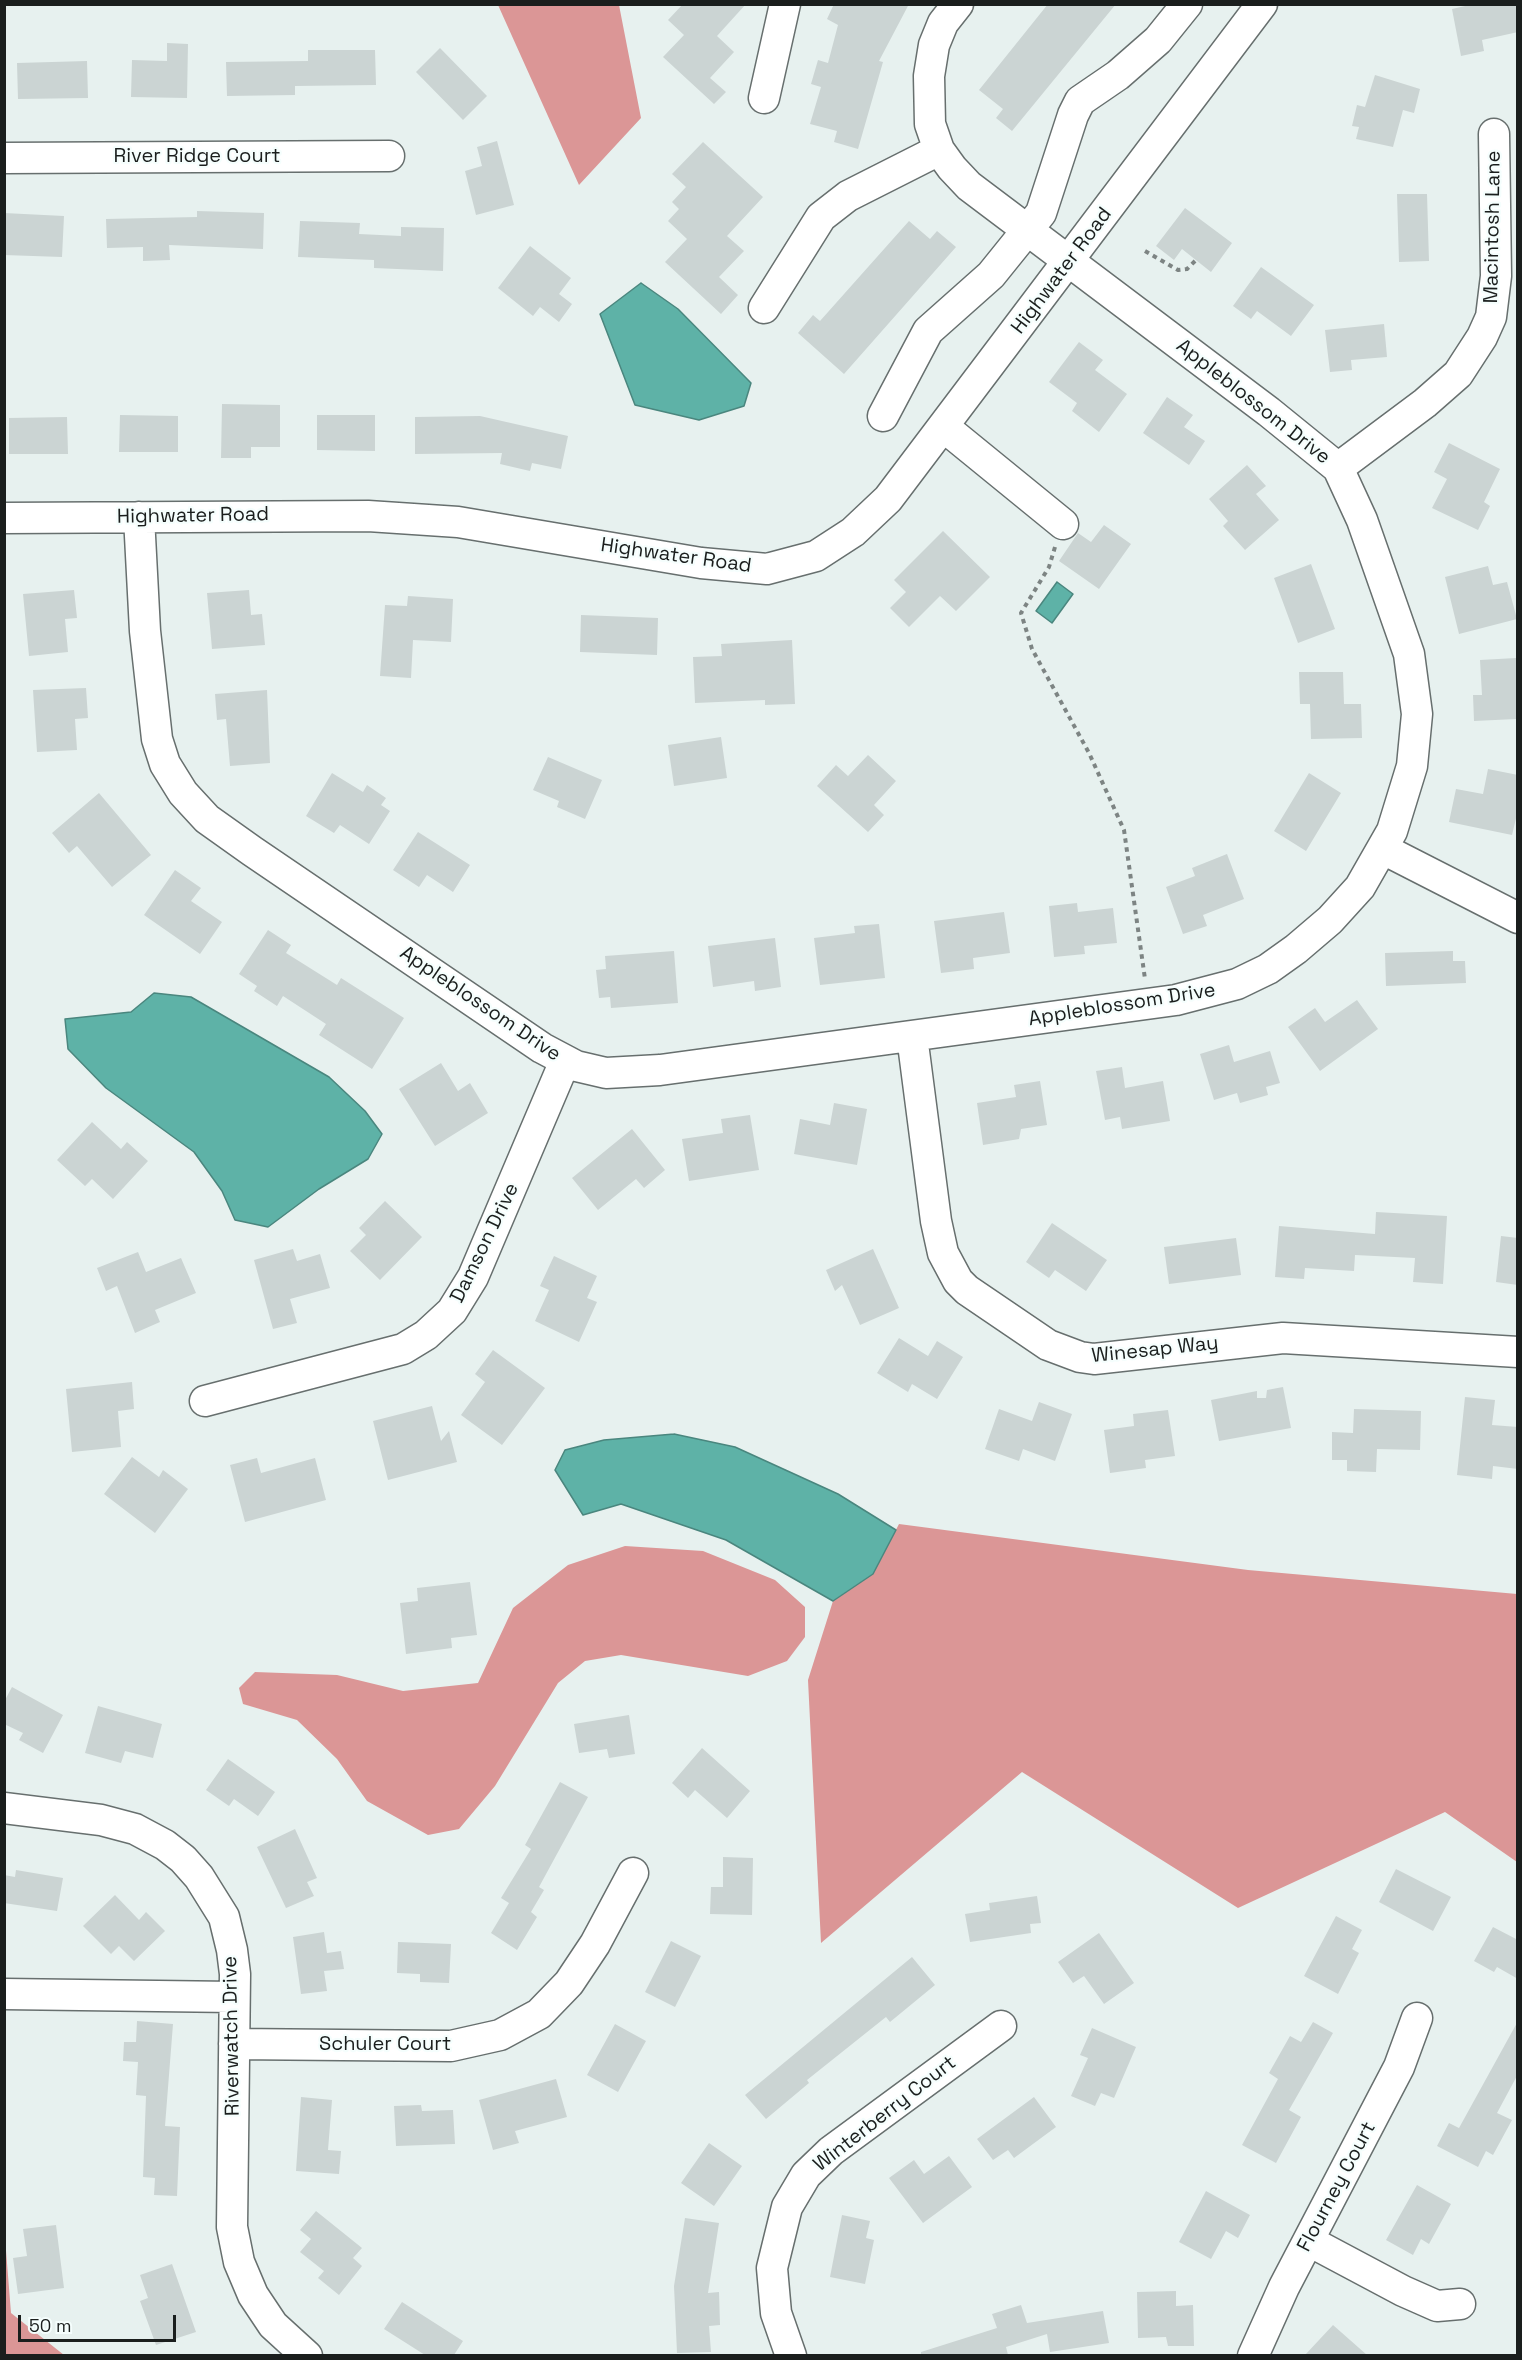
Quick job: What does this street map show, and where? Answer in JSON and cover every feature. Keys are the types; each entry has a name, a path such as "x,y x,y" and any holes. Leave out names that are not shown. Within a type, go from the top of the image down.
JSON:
{"street":[{"path":"764,98 785,4"},
{"name":"Appleblossom Drive","path":"140,517 145,631 157,739 165,764 183,793 207,819 243,845 565,1061 590,1070 627,1073 912,1036 1206,994 1237,984 1268,969 1330,920 1360,887 1392,831 1413,766 1417,714 1409,654 1362,520 1338,468 1269,412 969,186 939,150 930,124 929,76 934,45 943,23 958,4"},
{"path":"883,416 928,331 991,275 1029,230 1048,195 1073,115 1080,101 1118,75 1158,40 1187,4"},
{"name":"Highwater Road","path":"4,518 368,516 458,522 701,563 767,569 816,556 853,532 888,499 1069,261 1252,8"},
{"name":"Macintosh Lane","path":"1338,468 1425,403 1458,374 1482,337 1491,317 1496,276 1494,134"},
{"path":"764,308 821,217 848,196 939,150"},
{"name":"River Ridge Court","path":"4,158 389,156"},
{"path":"944,427 1063,524"},
{"path":"1383,849 1518,918"},
{"name":"Winesap Way","path":"912,1036 942,1253 958,1281 967,1290 1048,1345 1080,1358 1094,1359 1283,1338 1518,1352"},
{"name":"Damson Drive","path":"205,1401 403,1349 426,1335 452,1311 473,1277 565,1061"},
{"name":"Riverwatch Drive","path":"4,1808 124,1825 165,1845 183,1859 199,1877 224,1917 232,1950 234,1997 232,2227 239,2262 253,2295 273,2325 307,2355"},
{"name":"Schuler Court","path":"234,2044 450,2046 500,2036 539,2014 569,1983 595,1944 633,1873"},
{"path":"4,1994 234,1997"},
{"name":"Flourney Court","path":"1253,2355 1261,2332 1394,2076 1417,2018"},
{"name":"Winterberry Court","path":"791,2355 776,2313 772,2268 787,2207 806,2175 831,2151 1001,2026"},
{"path":"1309,2241 1403,2291 1437,2306 1460,2304"}],"path":[{"path":"1145,251 1178,270 1187,269 1196,260"},
{"path":"1063,524 1049,567 1021,613 1032,649 1089,753 1124,830 1148,1004"}],"shaded area":[{"path":"498,5 619,5 641,118 579,185"},
{"path":"641,283 678,309 751,383 744,406 699,420 635,405 600,314"},
{"path":"1057,582 1073,594 1052,623 1036,611"},
{"path":"154,993 191,997 329,1077 365,1111 382,1134 368,1159 319,1189 268,1227 235,1220 222,1191 194,1152 106,1088 68,1049 65,1019 131,1012"},
{"path":"674,1434 735,1447 838,1494 896,1530 873,1574 833,1601 726,1540 621,1504 583,1515 555,1470 565,1450 604,1440"},
{"path":"899,1524 1248,1570 1517,1594 1517,1862 1445,1812 1238,1908 1022,1772 821,1943 808,1680 833,1601 873,1574"},
{"path":"625,1546 703,1551 775,1580 805,1607 805,1637 787,1661 748,1676 621,1655 585,1661 558,1683 495,1786 459,1829 428,1835 367,1801 337,1759 297,1720 243,1704 239,1688 255,1672 337,1675 403,1691 478,1683 513,1608 568,1565"},
{"path":"5,2238 11,2313 64,2355 5,2355"}],"building":[{"path":"683,4 746,4 717,36 734,52 710,78 726,92 714,104 663,57 684,35 668,20"},
{"path":"834,4 909,4 879,61 883,62 858,149 834,142 837,131 810,124 821,87 811,84 818,60 828,63 838,25 827,19"},
{"path":"1048,4 1116,4 1012,131 996,118 1003,109 979,90"},
{"path":"1474,4 1518,4 1518,32 1482,40 1484,51 1461,56 1452,9"},
{"path":"167,43 188,44 187,98 131,97 132,60 167,61"},
{"path":"440,48 487,96 463,120 416,72"},
{"path":"308,50 375,50 376,85 295,86 295,95 227,96 226,62 308,61"},
{"path":"87,61 88,98 18,99 17,63"},
{"path":"1375,75 1420,89 1414,113 1403,110 1393,147 1356,139 1359,127 1352,126 1357,105 1365,107"},
{"path":"497,141 514,205 476,215 465,171 482,166 477,147"},
{"path":"703,142 763,197 727,236 744,251 719,277 738,295 721,314 665,262 687,239 668,221 679,209 672,202 686,187 672,174"},
{"path":"1397,194 1427,194 1429,261 1399,262"},
{"path":"1185,208 1232,243 1211,272 1182,249 1174,260 1156,246"},
{"path":"197,211 264,213 263,249 169,245 170,260 143,261 143,247 107,248 106,219 197,217"},
{"path":"4,213 64,216 62,257 4,255"},
{"path":"300,221 360,223 359,234 401,236 401,227 444,228 443,271 374,268 374,260 298,257"},
{"path":"909,221 930,239 937,231 956,247 844,374 798,333 813,315 820,321"},
{"path":"530,246 571,278 559,294 572,304 559,322 540,307 533,316 498,288"},
{"path":"1261,267 1314,305 1291,336 1257,311 1251,319 1233,306"},
{"path":"1384,324 1387,357 1351,360 1352,370 1330,372 1325,330"},
{"path":"1079,342 1103,360 1095,370 1127,394 1099,432 1072,411 1077,403 1049,382"},
{"path":"1167,397 1193,415 1184,427 1205,441 1189,465 1143,433"},
{"path":"222,404 280,405 280,447 251,447 251,458 221,458"},
{"path":"120,415 178,416 178,452 119,452"},
{"path":"317,415 375,415 375,451 317,450"},
{"path":"480,416 568,436 561,469 532,463 530,471 500,464 502,453 415,454 415,417"},
{"path":"67,417 68,454 9,454 9,418"},
{"path":"1449,443 1500,469 1484,502 1490,506 1478,530 1432,508 1447,479 1434,472"},
{"path":"1247,465 1266,486 1256,494 1279,520 1245,550 1223,526 1228,521 1209,499"},
{"path":"1104,525 1131,544 1099,589 1059,561 1078,533 1091,542"},
{"path":"943,531 990,577 956,611 940,596 909,627 890,608 906,592 894,580"},
{"path":"1311,564 1335,629 1298,643 1274,578"},
{"path":"1488,566 1493,585 1507,582 1517,619 1459,634 1445,577"},
{"path":"74,590 77,618 65,619 68,652 29,656 23,594"},
{"path":"249,590 251,615 262,614 265,645 212,649 207,593"},
{"path":"408,596 453,599 451,642 413,640 411,678 380,676 385,605 407,606"},
{"path":"581,615 658,618 657,655 580,652"},
{"path":"792,640 795,704 765,705 765,700 695,703 693,657 722,656 721,644"},
{"path":"1516,658 1516,719 1474,721 1473,695 1482,695 1480,660"},
{"path":"1299,672 1343,672 1344,704 1361,704 1362,738 1311,739 1310,704 1300,704"},
{"path":"86,688 88,718 75,719 77,750 37,752 33,690"},
{"path":"267,690 270,763 230,766 226,719 217,720 215,694"},
{"path":"721,737 727,778 674,786 668,745"},
{"path":"868,755 896,781 874,805 884,815 868,832 817,786 836,765 848,776"},
{"path":"548,757 602,780 585,819 557,807 559,801 533,790"},
{"path":"1488,769 1518,775 1518,810 1512,835 1449,822 1456,789 1483,794"},
{"path":"332,773 363,792 367,785 386,798 381,805 390,811 369,844 340,825 334,833 306,816"},
{"path":"1309,773 1341,793 1306,851 1274,831"},
{"path":"99,793 151,855 112,887 77,846 69,853 52,833"},
{"path":"418,832 470,865 453,892 427,875 419,887 393,870"},
{"path":"1227,854 1244,899 1203,915 1207,926 1183,934 1166,887 1195,876 1192,868"},
{"path":"175,870 201,888 191,901 222,922 200,954 144,915"},
{"path":"1077,903 1078,912 1113,908 1117,943 1084,946 1085,954 1054,957 1049,906"},
{"path":"1004,912 1010,953 973,958 974,969 941,973 934,921"},
{"path":"879,924 885,978 820,985 814,938 855,933 854,926"},
{"path":"268,930 291,945 286,953 337,985 341,978 404,1018 372,1069 319,1035 326,1024 283,996 277,1006 254,991 257,986 239,974"},
{"path":"775,938 781,987 755,991 754,981 713,987 708,946"},
{"path":"674,951 678,1003 611,1008 610,997 599,998 596,970 606,969 605,956"},
{"path":"1453,951 1453,961 1465,961 1466,983 1386,986 1385,953"},
{"path":"1357,1000 1378,1029 1320,1071 1288,1027 1315,1008 1325,1022"},
{"path":"1229,1045 1234,1062 1270,1051 1280,1083 1266,1087 1268,1095 1240,1103 1237,1093 1214,1100 1200,1054"},
{"path":"441,1063 458,1091 470,1083 488,1113 435,1146 399,1089"},
{"path":"1122,1067 1125,1088 1163,1081 1170,1121 1122,1129 1120,1117 1105,1120 1096,1071"},
{"path":"1040,1081 1047,1125 1021,1129 1019,1139 983,1145 977,1103 1016,1097 1014,1085"},
{"path":"834,1103 867,1109 857,1165 794,1154 800,1119 830,1125"},
{"path":"750,1115 759,1170 689,1181 682,1139 723,1133 721,1119"},
{"path":"92,1122 121,1149 127,1142 148,1161 113,1199 92,1179 85,1186 57,1160"},
{"path":"632,1129 665,1170 644,1188 636,1179 598,1210 572,1178"},
{"path":"385,1201 422,1237 380,1280 350,1251 366,1235 359,1228"},
{"path":"1376,1212 1447,1216 1443,1284 1413,1282 1415,1258 1355,1255 1354,1271 1305,1268 1304,1279 1275,1277 1279,1226 1375,1234"},
{"path":"1052,1223 1107,1260 1086,1291 1055,1270 1049,1278 1026,1262"},
{"path":"1501,1236 1518,1238 1518,1285 1496,1282"},
{"path":"1236,1238 1241,1275 1169,1284 1164,1247"},
{"path":"293,1249 297,1261 320,1254 330,1288 290,1299 297,1323 273,1329 254,1260"},
{"path":"873,1249 899,1308 860,1325 842,1285 835,1291 826,1270"},
{"path":"138,1252 146,1272 181,1258 196,1293 155,1310 160,1322 135,1333 117,1286 106,1291 97,1268"},
{"path":"554,1256 597,1276 587,1298 597,1302 579,1342 535,1321 549,1290 540,1286"},
{"path":"899,1338 928,1356 937,1341 963,1357 937,1399 912,1384 908,1392 877,1373"},
{"path":"493,1350 545,1388 502,1445 461,1415 485,1382 475,1374"},
{"path":"132,1382 134,1409 118,1411 121,1447 72,1452 66,1389"},
{"path":"1283,1387 1291,1428 1219,1441 1211,1400 1257,1391 1257,1398 1266,1398 1267,1390"},
{"path":"1465,1397 1495,1400 1492,1425 1518,1427 1518,1469 1493,1466 1492,1479 1457,1475"},
{"path":"1039,1402 1072,1414 1055,1461 1023,1449 1019,1461 985,1449 999,1409 1032,1421"},
{"path":"432,1406 441,1441 449,1431 457,1462 388,1480 373,1421"},
{"path":"1354,1409 1421,1411 1420,1450 1377,1449 1376,1472 1347,1471 1347,1460 1332,1460 1332,1432 1353,1433"},
{"path":"1168,1410 1175,1456 1145,1460 1146,1468 1110,1473 1104,1430 1134,1426 1133,1414"},
{"path":"132,1457 159,1477 163,1470 188,1489 155,1533 104,1494"},
{"path":"257,1458 261,1473 315,1458 326,1500 245,1522 230,1465"},
{"path":"470,1582 477,1635 451,1638 452,1648 406,1654 400,1603 418,1601 417,1588"},
{"path":"12,1687 63,1715 43,1753 19,1740 23,1733 4,1724 4,1702"},
{"path":"98,1706 162,1724 153,1758 125,1751 121,1763 85,1753"},
{"path":"629,1715 635,1754 609,1758 607,1749 579,1753 574,1724"},
{"path":"702,1748 750,1791 727,1818 695,1790 688,1798 672,1783"},
{"path":"228,1759 275,1792 258,1816 234,1799 229,1806 206,1790"},
{"path":"560,1782 588,1797 539,1887 544,1890 531,1912 537,1917 517,1950 491,1933 509,1903 501,1898 531,1849 525,1845"},
{"path":"295,1829 317,1878 307,1882 314,1896 286,1908 257,1847"},
{"path":"723,1857 753,1858 752,1915 710,1914 711,1887 723,1887"},
{"path":"1396,1869 1451,1897 1433,1931 1379,1902"},
{"path":"16,1870 63,1878 57,1911 4,1903 4,1875 15,1877"},
{"path":"115,1895 139,1920 146,1912 165,1931 134,1961 119,1946 111,1954 83,1926"},
{"path":"1037,1896 1041,1923 1030,1924 1031,1933 970,1942 965,1914 990,1910 989,1903"},
{"path":"1336,1916 1362,1930 1352,1949 1359,1953 1338,1994 1304,1976"},
{"path":"1493,1927 1518,1940 1518,1979 1497,1967 1494,1972 1474,1961"},
{"path":"324,1932 327,1953 341,1951 344,1969 324,1971 327,1991 301,1994 293,1937"},
{"path":"1099,1933 1134,1983 1104,2004 1084,1976 1073,1983 1058,1962"},
{"path":"671,1941 701,1956 675,2007 645,1992"},
{"path":"398,1942 451,1944 449,1983 420,1982 420,1974 397,1973"},
{"path":"912,1957 935,1985 890,2022 886,2017 807,2080 809,2083 766,2119 745,2095"},
{"path":"137,2021 173,2024 165,2126 180,2127 177,2196 154,2195 155,2178 143,2177 146,2096 136,2095 138,2062 123,2061 124,2042 136,2042"},
{"path":"1518,2021 1518,2074 1497,2113 1512,2120 1493,2155 1486,2151 1478,2167 1437,2146 1449,2123 1459,2128"},
{"path":"1313,2022 1333,2033 1289,2110 1301,2117 1276,2163 1242,2145 1278,2079 1269,2073 1290,2036 1301,2042"},
{"path":"615,2024 646,2041 618,2092 587,2075"},
{"path":"1092,2028 1136,2047 1114,2098 1101,2093 1095,2106 1071,2096 1088,2058 1080,2055"},
{"path":"556,2079 567,2117 515,2131 519,2143 493,2150 479,2100"},
{"path":"301,2097 332,2100 328,2150 341,2151 339,2174 296,2171"},
{"path":"1034,2097 1056,2127 1014,2158 1008,2150 993,2160 977,2139"},
{"path":"421,2105 422,2111 453,2110 455,2144 396,2146 394,2106"},
{"path":"709,2143 742,2166 714,2206 681,2183"},
{"path":"949,2156 972,2187 923,2223 889,2178 914,2160 924,2174"},
{"path":"1417,2185 1451,2204 1429,2244 1421,2239 1413,2255 1386,2240"},
{"path":"1206,2191 1250,2215 1238,2238 1226,2231 1211,2259 1179,2242"},
{"path":"316,2211 362,2248 353,2258 362,2266 339,2295 318,2278 324,2271 300,2252 311,2239 300,2230"},
{"path":"842,2215 870,2221 866,2238 874,2240 865,2284 830,2277"},
{"path":"685,2218 719,2223 708,2293 719,2292 720,2325 709,2326 711,2352 677,2353 674,2286"},
{"path":"56,2225 64,2288 18,2294 13,2258 27,2256 23,2229"},
{"path":"172,2264 196,2332 156,2345 140,2301 148,2298 140,2275"},
{"path":"1176,2291 1176,2306 1193,2305 1194,2346 1168,2346 1166,2337 1138,2338 1137,2292"},
{"path":"402,2302 463,2341 454,2355 425,2355 384,2329"},
{"path":"1021,2305 1027,2323 1103,2311 1109,2343 1050,2352 1047,2334 1006,2347 1008,2355 921,2355 921,2352 997,2328 992,2314"},
{"path":"1333,2325 1367,2355 1305,2355"}]}
